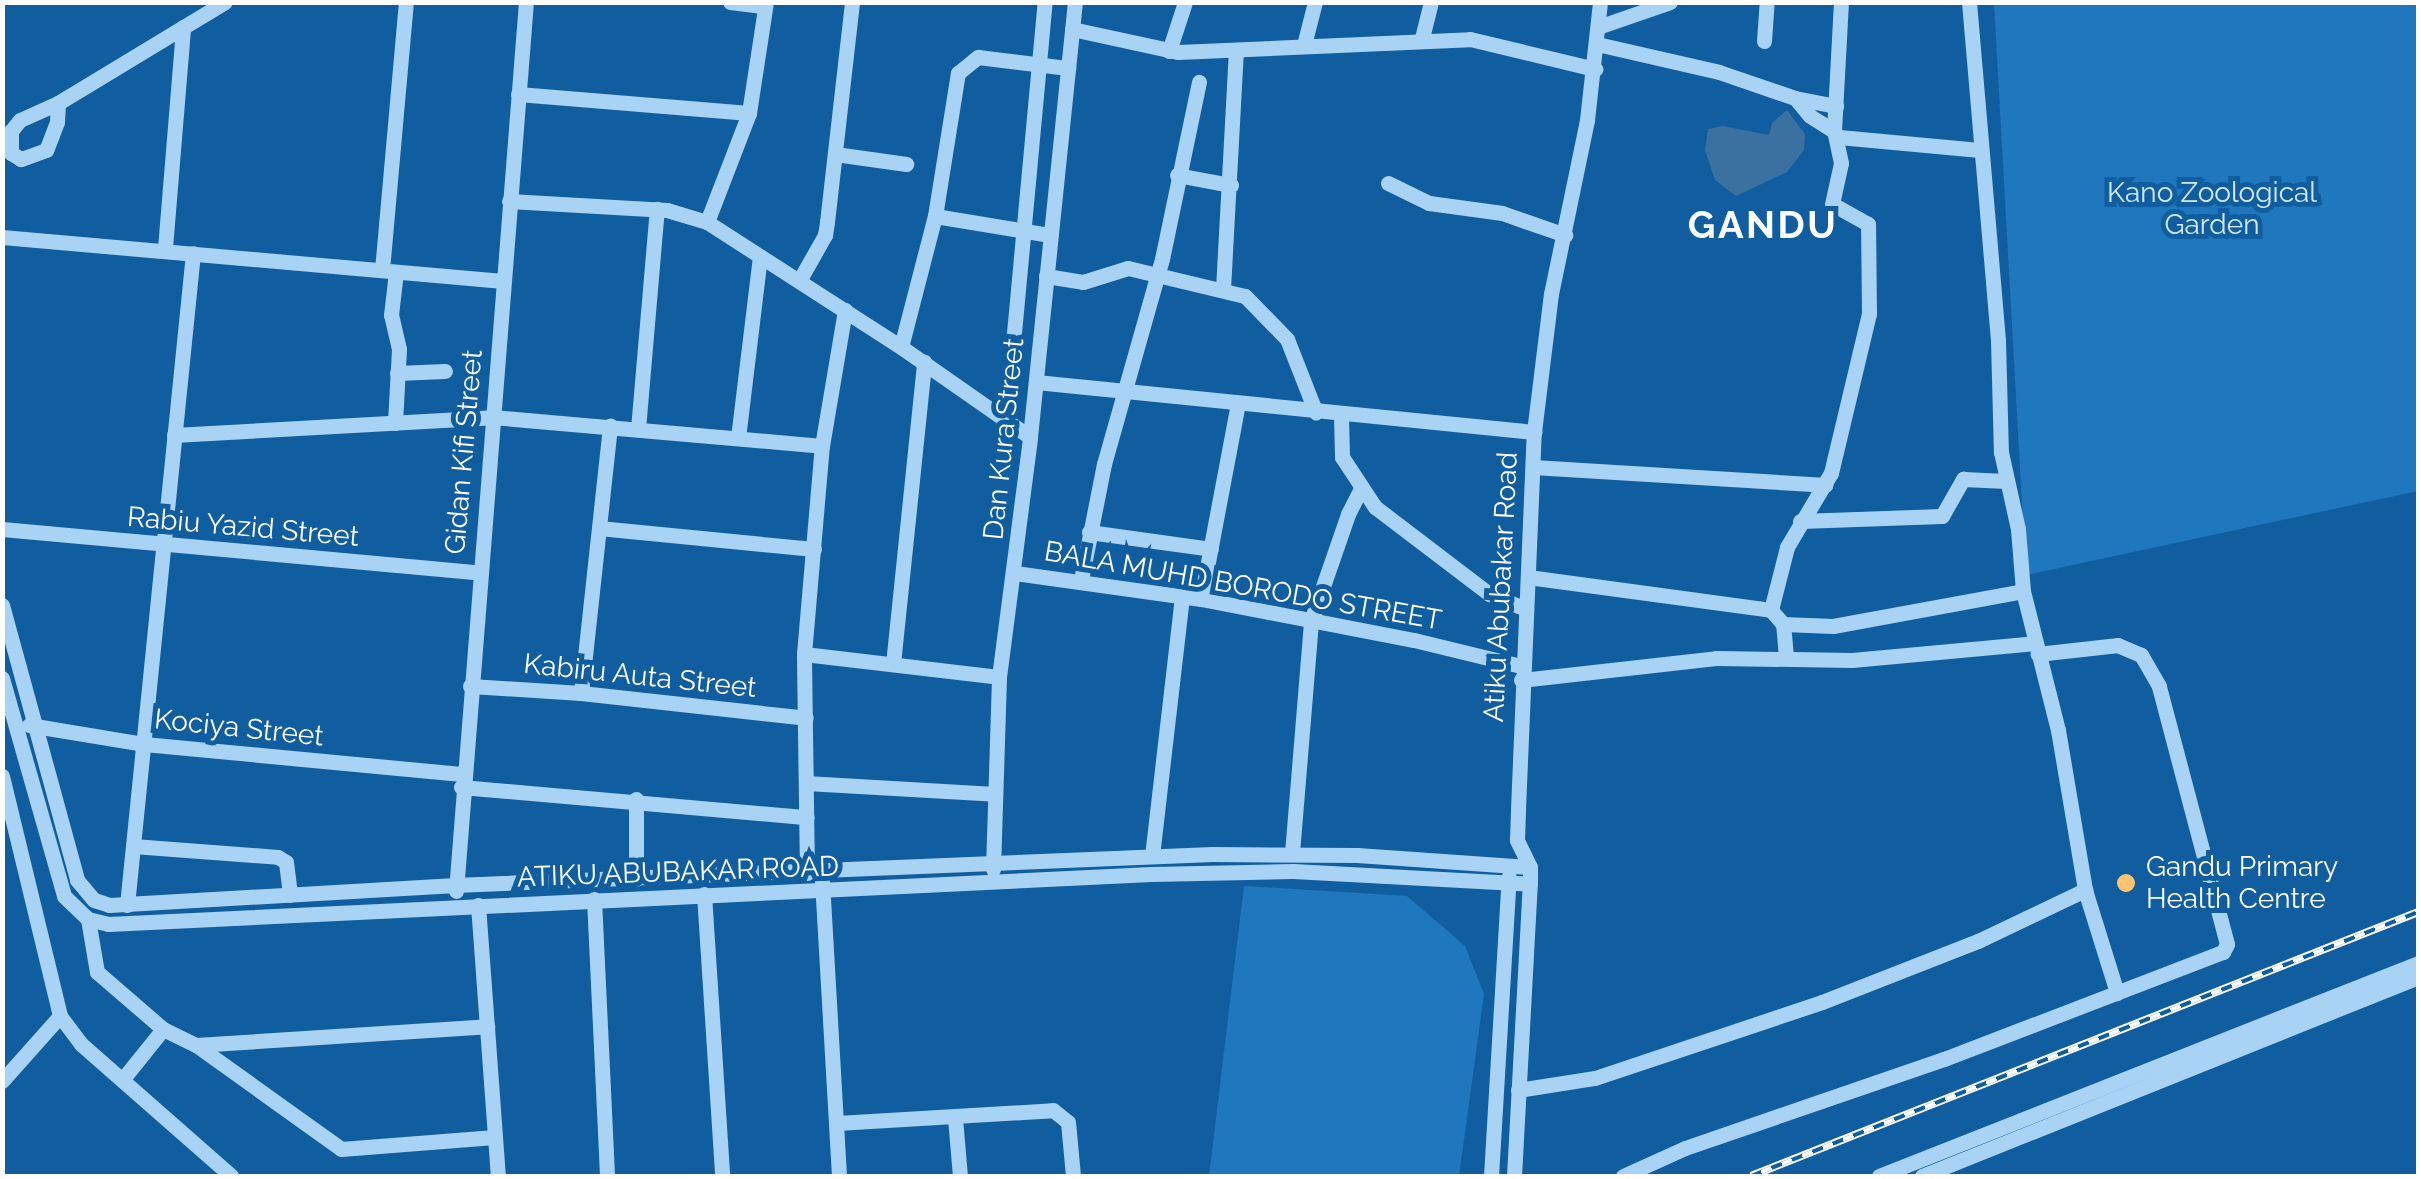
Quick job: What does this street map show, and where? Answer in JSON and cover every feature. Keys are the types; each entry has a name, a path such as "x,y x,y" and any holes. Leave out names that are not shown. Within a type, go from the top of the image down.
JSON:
{"street":[{"path":"58,102 225,2"},
{"path":"395,422 398,339 391,320 389,271 406,2"},
{"name":"Gidan Kifi Street","path":"457,906 462,780 526,2"},
{"path":"707,222 749,113 766,4 730,2"},
{"path":"799,280 824,236 852,2"},
{"path":"1006,419 1046,2"},
{"name":"Dan Kura Street","path":"993,881 1000,676 1015,572 1075,2"},
{"path":"1168,51 1184,2"},
{"path":"1304,45 1315,2"},
{"path":"1422,38 1431,2"},
{"name":"Atiku Abubakar Road","path":"1514,1176 1530,875 1518,840 1521,673 1534,432 1546,328 1594,69 1600,2"},
{"path":"1597,35 1670,2"},
{"path":"1764,41 1767,2"},
{"path":"1772,610 1787,547 1825,485 1863,345 1870,272 1868,224 1832,204 1841,163 1836,106 1841,2"},
{"path":"1970,2 2006,481 2018,529 2023,591 2058,730 2085,890 2116,993"},
{"path":"166,248 183,27"},
{"path":"1072,30 1168,51 1422,38 1482,41 1594,69"},
{"path":"1597,35 1795,98 1836,106"},
{"path":"1223,289 1236,50"},
{"path":"902,346 935,216 958,73 978,57 1068,68"},
{"path":"1081,580 1089,532 1156,276 1199,82"},
{"path":"518,94 749,113"},
{"path":"1795,98 1824,128 1836,134 1920,148 1979,150"},
{"path":"835,154 906,164"},
{"path":"1177,175 1231,185"},
{"path":"1388,183 1429,203 1502,214 1565,234"},
{"path":"509,201 657,209 707,222 902,346 1030,436"},
{"path":"638,429 657,209"},
{"path":"935,216 1050,235"},
{"path":"2,237 166,248 502,282"},
{"path":"128,905 193,253"},
{"path":"738,438 760,256"},
{"path":"1046,276 1084,282 1125,268 1223,289 1252,300 1287,339 1316,413"},
{"path":"839,1176 822,891 814,872 807,817 804,654 822,446 845,310"},
{"path":"893,664 924,362"},
{"path":"398,373 445,371"},
{"path":"1036,382 1341,416 1534,432"},
{"path":"1201,599 1238,404"},
{"path":"1341,416 1342,457 1360,490 1462,575 1490,594 1526,609"},
{"path":"174,436 492,417 822,446"},
{"path":"581,693 610,426"},
{"path":"1533,467 1825,485"},
{"path":"1800,521 1942,516 1963,478 2006,481"},
{"path":"1292,853 1311,621 1360,490"},
{"path":"599,528 814,549"},
{"name":"Rabiu Yazid Street","path":"2,529 479,572"},
{"path":"1089,532 1211,549"},
{"name":"BALA MUHD BORODO STREET","path":"1015,572 1201,599 1414,640 1521,673"},
{"path":"1528,577 1772,610 1784,624 1786,658"},
{"path":"1784,624 1833,626 2023,591"},
{"path":"1152,856 1182,596"},
{"path":"2,605 78,880 94,900 128,905 455,885 1292,853 1510,866 1530,875"},
{"path":"1521,673 1716,658 1812,662 2118,645 2141,655 2159,686 2227,944 2219,956 1908,1072 1684,1148 1622,1176"},
{"path":"804,654 1000,676"},
{"path":"2,678 8,717 64,896 88,919 92,964 97,972 164,1029 196,1045 340,1149 495,1137"},
{"name":"Kabiru Auta Street","path":"470,686 581,693 806,718"},
{"name":"Kociya Street","path":"8,717 38,728 144,744 807,817"},
{"path":"2,776 60,1016 81,1044 231,1176"},
{"path":"806,782 995,794"},
{"path":"636,799 636,879"},
{"path":"1491,1176 1508,883 1518,840"},
{"path":"133,846 278,857 286,862 290,895"},
{"name":"ATIKU ABUBAKAR ROAD","path":"88,919 128,924 594,899 1292,871 1508,883 1530,875"},
{"path":"1518,1090 1595,1078 1822,1002 1978,941 2085,890"},
{"path":"704,894 722,1176"},
{"path":"594,899 608,1176"},
{"path":"478,905 498,1176"},
{"path":"1879,1176 2418,963"},
{"path":"1922,1176 2418,977"},
{"path":"2,1081 60,1016"},
{"path":"196,1045 487,1026"},
{"path":"122,1080 164,1029"},
{"path":"837,1123 955,1118 1040,1108 1057,1111 1068,1122 1072,1176"},
{"path":"955,1118 960,1176"}],"green space":[{"name":"Kano Zoological Garden","path":"1994,3 2418,3 2418,491 2026,575"},
{"path":"1244,886 1407,896 1465,946 1484,994 1459,1176 1209,1176"}],"shaded area":[{"path":"1787,110 1805,134 1804,150 1787,172 1736,196 1715,180 1705,150 1708,129 1723,126 1769,135 1772,123"}],"railway":[{"path":"1751,1176 2418,912"}],"place":[{"name":"Gandu Primary Health Centre","path":"2126,883"}],"district":[{"name":"GANDU","path":"1763,225"}]}
